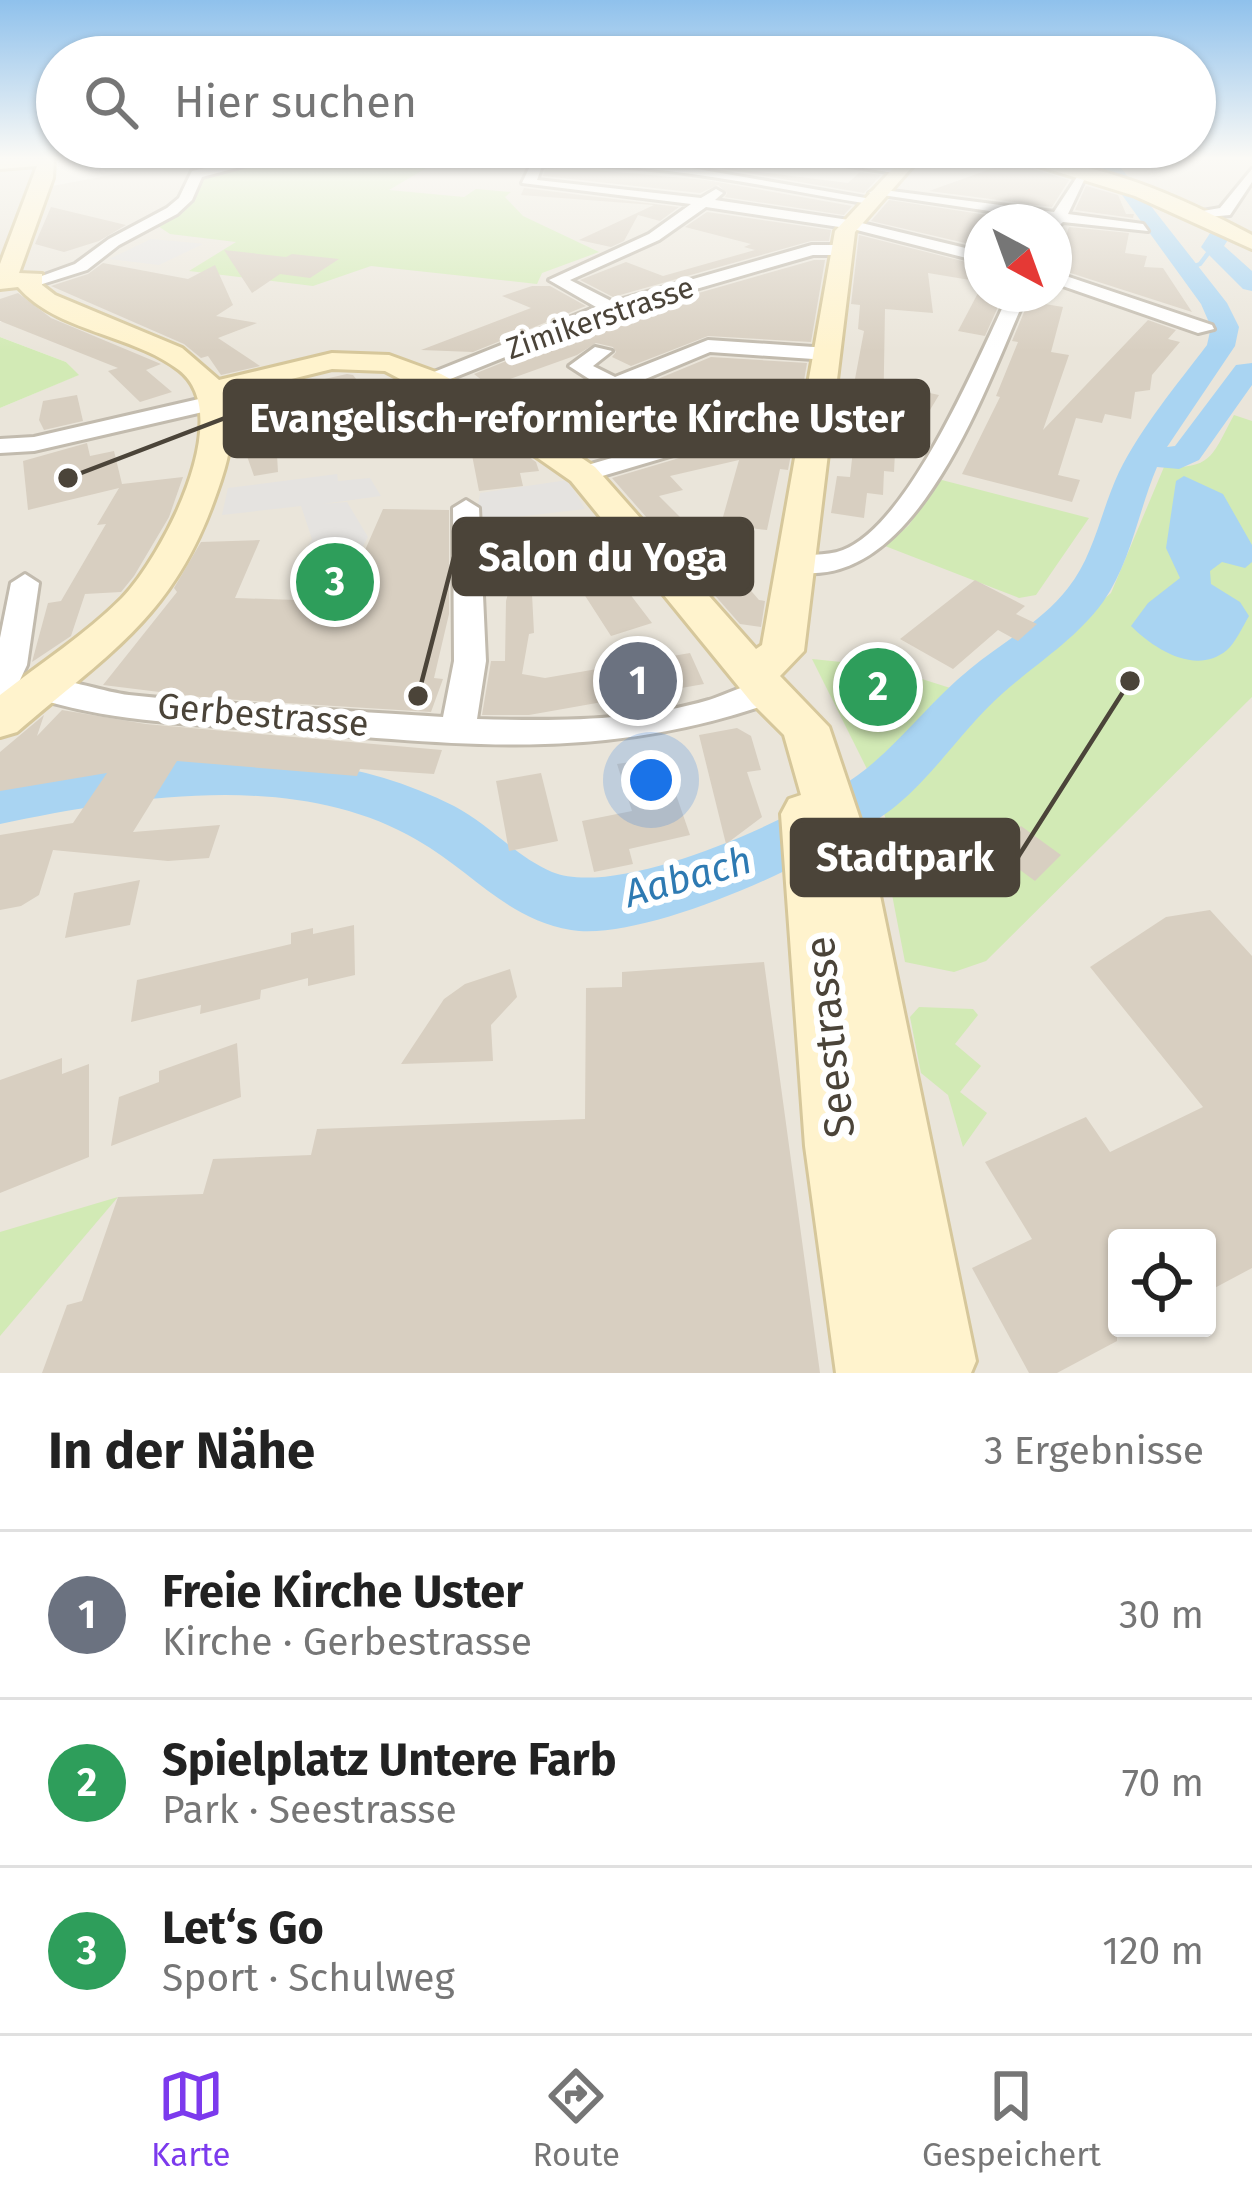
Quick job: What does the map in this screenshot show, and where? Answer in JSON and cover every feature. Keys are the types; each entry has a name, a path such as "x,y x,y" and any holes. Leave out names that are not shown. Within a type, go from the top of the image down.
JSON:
{"street":[{"path":"18,284 31,223"},
{"path":"18,284 81,268 149,223"},
{"path":"611,308 556,280 654,237 674,223"},
{"path":"798,223 964,254"},
{"path":"0,446 34,444 352,360 389,363 513,426 584,474 761,684 782,651 846,234 856,223"},
{"path":"1082,223 1143,228"},
{"path":"1217,223 1251,242"},
{"name":"Zimikerstrasse","path":"430,380 611,308 812,250 846,234"},
{"path":"2,708 42,688 129,615 174,557 213,460 211,397 192,367 18,284"},
{"path":"1072,284 1205,329"},
{"path":"799,552 847,559 886,527 927,475 1009,312"},
{"path":"513,426 708,346 828,353"},
{"path":"602,351 579,366 614,385"},
{"path":"584,474 821,404"},
{"path":"457,732 470,662 466,508"},
{"path":"2,708 25,583"},
{"name":"Gerbestrasse","path":"42,688 133,705 545,736 744,702 761,684"},
{"name":"Seestrasse","path":"761,684 824,832 907,1368"}],"shaded area":[{"path":"0,223 964,223 964,312 1072,312 1072,223 1252,223 1252,1373 0,1373 0,408 78,375 66,362 0,337 0,322 28,314 0,306"},
{"path":"151,239 203,244 159,265 109,259"},
{"path":"337,474 338,481 370,478 381,496 322,504 347,502 368,537 358,555 303,555 312,539 301,506 222,515 228,488"},
{"path":"568,480 585,509 475,522 480,493"}],"green space":[{"path":"538,223 599,252 542,273 537,284 371,266 313,286 189,271 236,242 170,234 155,224"},
{"path":"0,337 66,362 79,375 0,408"},
{"path":"1234,415 1252,421 1252,697 986,961 954,972 905,962 889,879 902,864 870,775 812,659 881,666 988,700 1111,593 1164,467 1193,465 1209,457"},
{"path":"938,479 1089,518 1036,595 1019,598 885,546 909,525"},
{"path":"919,1007 973,1009 978,1015 955,1044 981,1066 960,1092 987,1113 963,1147 948,1095 921,1073 910,1017"},
{"path":"118,1197 0,1336 0,1232"}],"water":[{"path":"1184,476 1223,494 1252,545 1252,562 1245,568 1222,562 1210,571 1211,584 1240,602 1249,616 1227,650 1202,660 1163,651 1131,626 1148,603 1180,578 1166,548 1176,481"}],"building":[{"path":"44,223 126,225 99,241 64,252 35,244"},
{"path":"615,223 634,223 624,241 611,247 579,240"},
{"path":"691,223 783,223 831,230 829,241 811,241 613,297 580,280 626,262 663,276 755,250 744,247 751,244 685,227"},
{"path":"880,223 964,223 964,243"},
{"path":"1072,227 1129,233 1125,253 1147,256 1144,267 1163,268 1192,312 1072,273"},
{"path":"859,235 964,261 964,279 928,273 933,313 885,309 883,426 901,387 939,395 904,453 895,452 894,472 884,471 883,495 867,493 864,518 831,513 837,476 850,477 855,432 845,432 864,331 858,329 860,305 851,304"},
{"path":"224,250 339,259 310,278 280,274 252,293"},
{"path":"825,260 811,342 708,336 631,366 612,357 613,347 596,343 577,355 510,379 552,399 526,410 479,389 483,381 474,374 618,316"},
{"path":"103,263 188,279 215,265 233,305 216,316 257,323 218,338 260,366 221,375 208,356 201,358 184,344 51,286 88,274"},
{"path":"532,286 550,286 586,306 473,352 421,350 531,308 502,296"},
{"path":"18,293 51,318 161,364 146,370 172,392 140,402 108,371 118,368 0,321 0,299"},
{"path":"968,312 996,312 985,336 958,331"},
{"path":"1024,312 1062,312 1051,352 1069,355 1043,430 1148,320 1176,330 1168,339 1180,342 1152,375 1150,390 1135,392 1131,419 1105,414 1102,423 1076,418 1058,475 1080,480 1072,502 962,474 1000,397 996,396 1018,342 1012,341"},
{"path":"711,357 807,363 801,398 595,458 563,440 579,438 551,423"},
{"path":"347,374 364,389 384,384 428,441 365,457 311,382"},
{"path":"270,389 284,418 275,420 278,472 254,476 233,403 238,402 235,398"},
{"path":"77,395 83,421 44,430 39,420 43,401"},
{"path":"797,423 788,470 780,469 767,530 750,528 753,540 716,550 759,600 765,601 761,627 740,624 612,478","holes":["739,460 721,524 733,525 697,534 659,496 683,490 670,476"]},
{"path":"87,443 90,456 114,451 122,484 183,477 169,517 121,592 85,594 71,636 32,662 48,603 61,601 106,524 97,525 119,488 28,510 23,461"},
{"path":"512,445 536,462 539,471 520,473 523,486 479,491 471,450"},
{"path":"383,509 449,510 449,614 434,678 443,679 431,712 208,698 103,685 177,592 174,588 201,542 260,540 235,598 297,600 315,563 359,564"},
{"path":"578,523 652,623 611,636 544,532"},
{"path":"524,535 529,535 534,633 529,634 522,674 545,678 690,653 704,684 529,715 482,715 491,661 505,661 506,601"},
{"path":"975,580 1025,606 1016,614 1037,624 1018,641 998,630 953,669 900,639"},
{"path":"62,710 146,724 442,750 434,774 360,769 357,776 177,761 133,832 220,825 209,858 168,861 53,850 39,895 21,906 0,910 0,835 73,823 107,773 0,791 0,752 44,715 37,736"},
{"path":"737,728 751,736 761,770 747,772 762,817 726,844 699,735"},
{"path":"663,757 690,835 629,849 633,864 594,872 582,821 632,811 617,764"},
{"path":"541,773 558,841 509,851 496,781"},
{"path":"1021,826 1061,855 1035,881 994,851"},
{"path":"140,880 130,925 65,938 74,893"},
{"path":"1210,910 1252,956 1252,1268 1216,1287 1216,1229 1108,1229 1108,1337 1117,1337 1117,1341 1057,1373 1029,1373 972,1268 1032,1239 985,1162 1086,1117 1110,1152 1203,1107 1090,967 1166,917"},
{"path":"354,925 355,975 308,986 308,978 261,990 260,999 200,1014 201,1005 131,1022 137,980 291,944 291,933 313,928 313,934"},
{"path":"764,962 820,1373 42,1373 67,1305 82,1301 118,1197 203,1194 213,1159 311,1155 317,1129 585,1119 586,988 622,987 622,972"},
{"path":"510,969 517,997 491,1025 493,1061 401,1064 444,999 465,984"},
{"path":"237,1043 241,1097 111,1146 119,1097 159,1082 159,1071"},
{"path":"62,1058 62,1074 89,1064 89,1157 0,1193 0,1080"}],"waterway":[{"name":"Aabach","path":"0,802 163,778 280,779 336,787 389,801 436,823 533,892 579,905 667,889 810,831 891,779 971,695 1053,629 1088,592 1148,450 1221,346 1225,327 1214,303 1153,223"},
{"path":"1222,232 1212,247 1252,284"},
{"name":"Aabach","path":"1206,255 1212,247"},
{"name":"Aabach","path":"1186,269 1200,264 1209,252"},
{"path":"1157,457 1179,459 1187,453 1247,371"}],"place":[{"name":"Evangelisch-reformierte Kirche Uster","path":"68,478"},
{"name":"Let‘s Go","path":"335,582"},
{"name":"Freie Kirche Uster","path":"638,681"},
{"name":"Stadtpark","path":"1130,681"},
{"name":"Spielplatz Untere Farb","path":"878,687"},
{"name":"Salon du Yoga","path":"418,696"}]}
